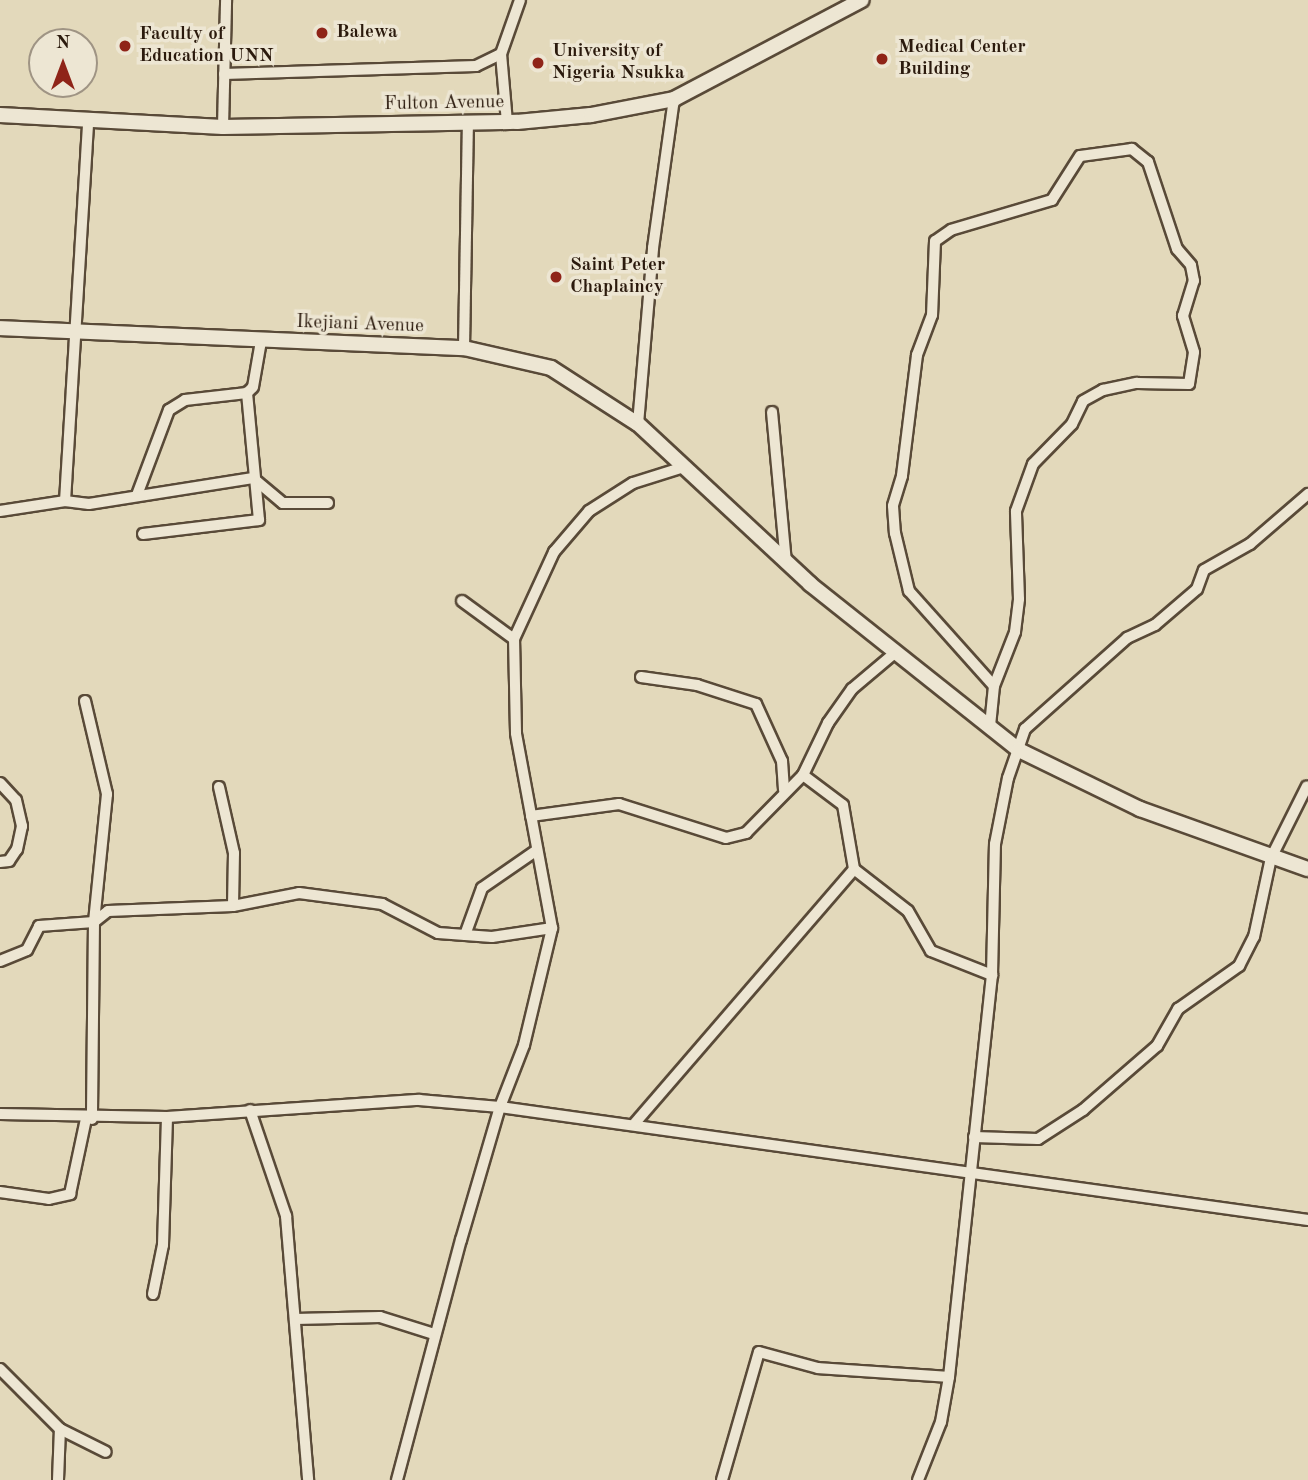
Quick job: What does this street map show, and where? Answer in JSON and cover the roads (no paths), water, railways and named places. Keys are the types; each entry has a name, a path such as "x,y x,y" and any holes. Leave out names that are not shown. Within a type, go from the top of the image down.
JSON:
{"street":[{"path":"223,127 226,0"},
{"path":"507,122 501,54 520,0"},
{"name":"Fulton Avenue","path":"0,115 223,127 507,122 592,115 674,99 862,0"},
{"path":"224,74 476,66 501,54"},
{"path":"638,424 651,260 674,99"},
{"path":"65,501 89,120"},
{"path":"464,348 468,122"},
{"path":"989,726 994,686 1015,632 1019,599 1016,511 1033,464 1072,424 1083,401 1103,390 1137,383 1189,384 1195,352 1183,316 1194,281 1191,265 1177,249 1148,162 1132,149 1080,156 1052,200 951,230 935,241 932,314 917,355 902,476 893,506 895,533 909,591 994,686"},
{"name":"Ikejiani Avenue","path":"0,328 464,348 551,368 591,390 638,424 681,468 786,563 1019,750 1140,809 1308,869"},
{"path":"137,495 169,410 185,400 247,393 253,387 261,341"},
{"path":"143,534 259,520 247,393"},
{"path":"772,412 786,563"},
{"path":"397,1480 434,1334 500,1107 524,1045 552,928 516,733 513,639 554,552 589,511 633,484 681,468"},
{"path":"0,511 65,501 89,503 253,478 284,503 328,503"},
{"path":"918,1480 941,1422 949,1377 967,1175 974,1138 992,975 995,844 1008,778 1025,729 1127,638 1155,625 1197,589 1204,570 1250,544 1308,494"},
{"path":"462,601 513,639"},
{"path":"531,816 628,805 726,838 746,833 784,790 803,775 828,723 852,689 896,652"},
{"path":"640,677 697,685 756,704 782,761 784,790"},
{"path":"0,1192 49,1199 70,1194 89,1119 93,922 107,794 85,701"},
{"path":"803,775 843,805 854,869 908,911 931,951 992,975"},
{"path":"0,783 16,800 22,825 9,861 0,862"},
{"path":"974,1138 1038,1139 1083,1110 1157,1046 1178,1009 1239,966 1254,937 1271,858 1307,786"},
{"path":"219,787 233,853 233,906"},
{"path":"465,935 482,888 537,849"},
{"path":"635,1123 854,869"},
{"path":"0,961 27,950 39,926 93,922 108,911 233,906 299,893 382,904 439,933 492,937 552,928"},
{"path":"0,1114 89,1119 167,1117 419,1100 635,1123 967,1175 1308,1220"},
{"path":"250,1110 286,1216 308,1480"},
{"path":"153,1294 163,1245 167,1117"},
{"path":"295,1318 380,1317 434,1334"},
{"path":"722,1480 759,1352 818,1368 949,1377"},
{"path":"0,1369 60,1429 106,1452"},
{"path":"58,1480 60,1429"}],"place":[{"name":"Balewa","path":"322,33"},
{"name":"Faculty of Education UNN","path":"125,46"},
{"name":"Medical Center Building","path":"882,59"},
{"name":"University of Nigeria Nsukka","path":"538,63"},
{"name":"Saint Peter Chaplaincy","path":"556,277"}]}
